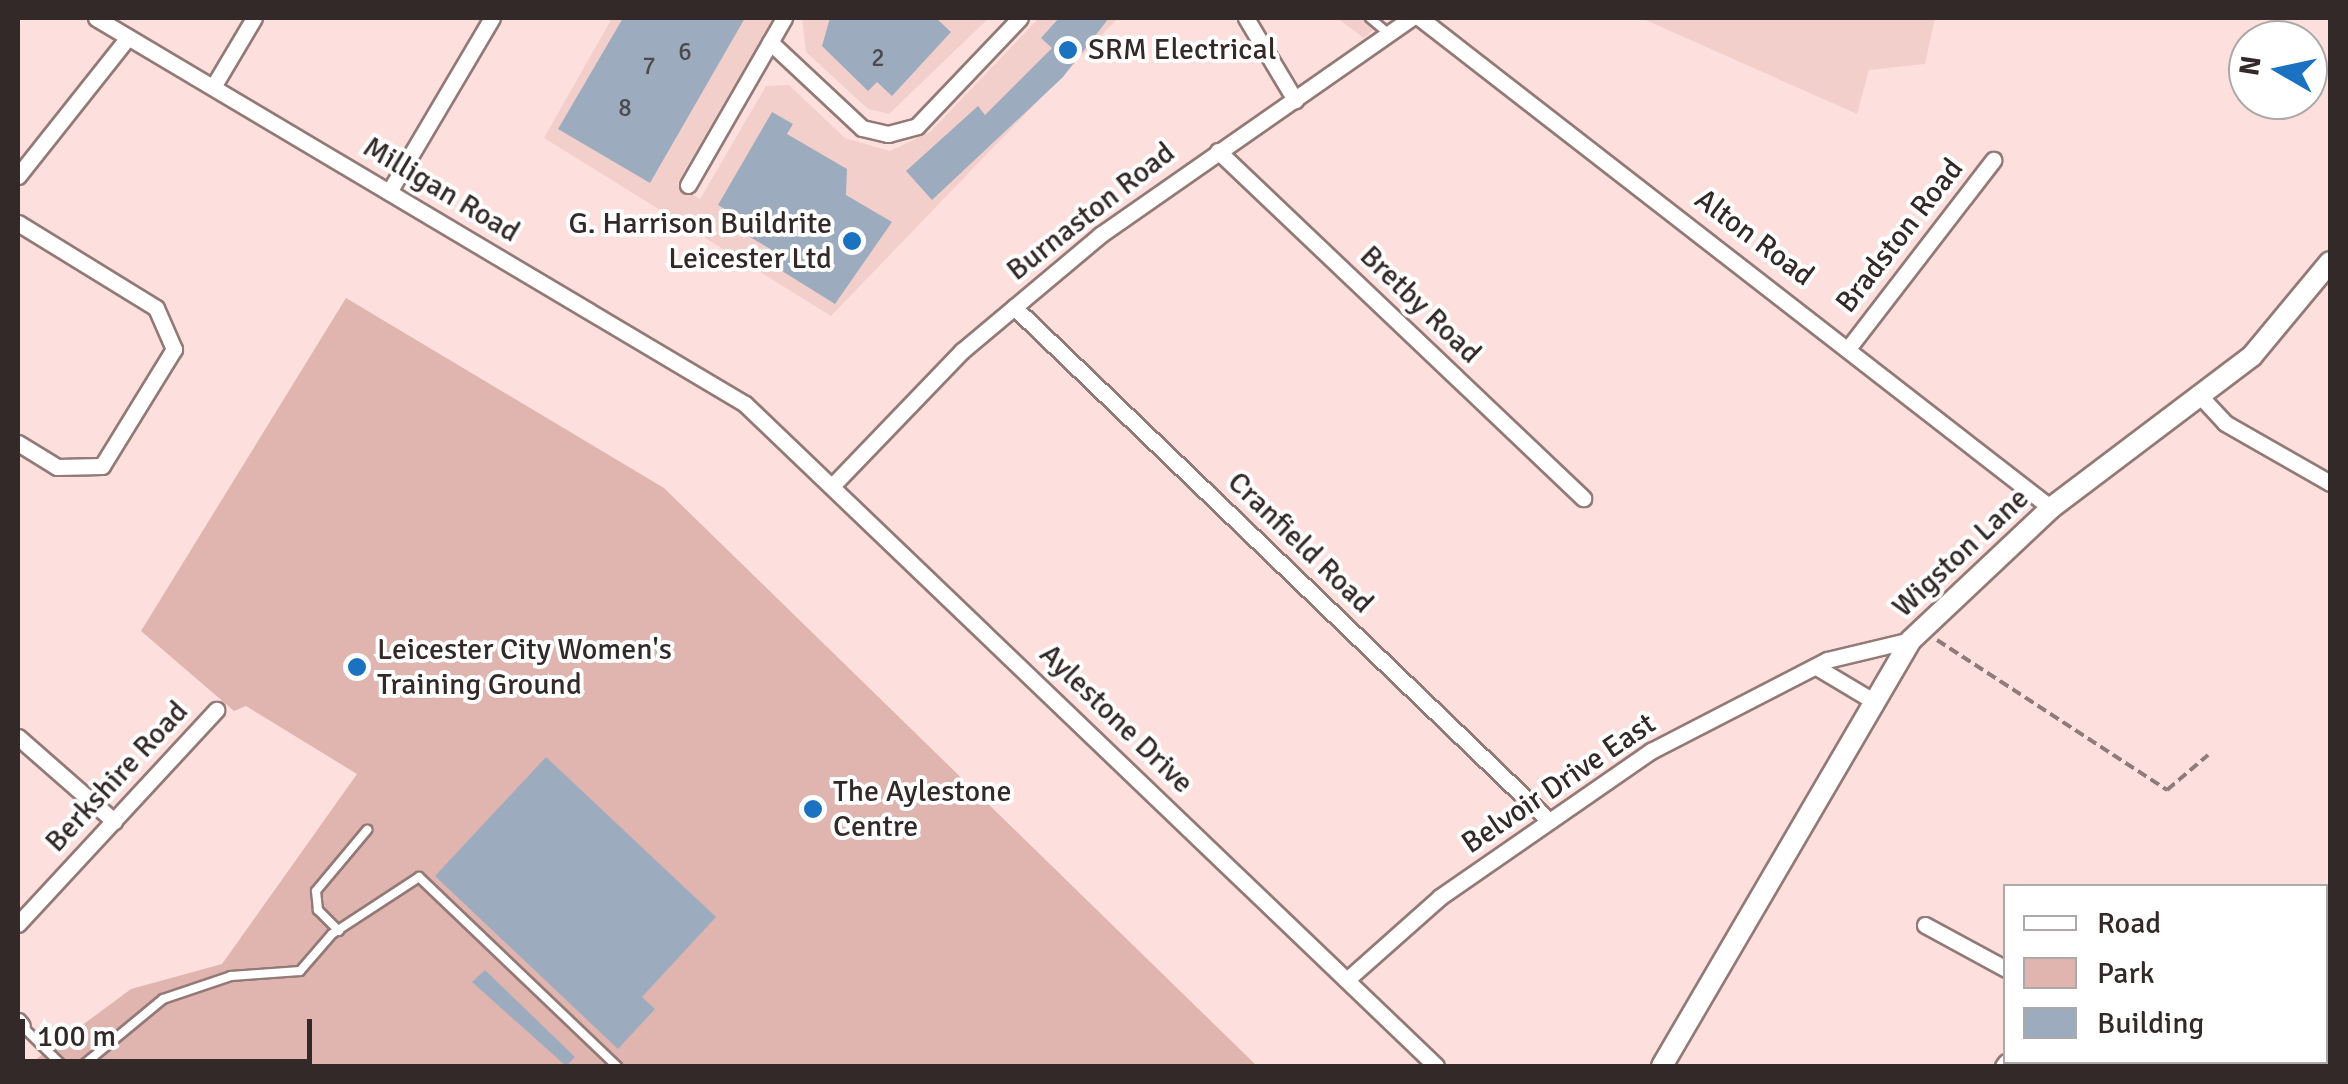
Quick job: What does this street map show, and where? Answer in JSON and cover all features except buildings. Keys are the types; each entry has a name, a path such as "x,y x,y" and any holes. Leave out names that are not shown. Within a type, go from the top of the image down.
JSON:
{"street":[{"name":"Milligan Road","path":"96,18 756,413"},
{"path":"213,86 254,18"},
{"path":"390,192 492,18"},
{"path":"688,186 784,18"},
{"path":"770,42 862,128 888,134 917,126 1020,18"},
{"path":"1246,18 1295,100"},
{"name":"Burnaston Road","path":"833,485 1014,307 1218,150 1392,36 1410,18"},
{"name":"Alton Road","path":"1420,18 1850,346 2051,508"},
{"path":"18,176 128,37"},
{"name":"Bretby Road","path":"1218,150 1582,498"},
{"name":"Bradston Road","path":"1850,346 1993,160"},
{"path":"18,223 156,308 174,349 102,466 57,467 18,444"},
{"name":"Wigston Lane","path":"1662,1066 1870,699 1916,634 2051,508 2201,397 2275,334 2330,262"},
{"name":"Cranfield Road","path":"1014,307 1548,820"},
{"path":"2201,397 2225,423 2330,483"},
{"name":"Aylestone Drive","path":"756,413 1350,977 1436,1066"},
{"name":"Belvoir Drive East","path":"1350,977 1548,820 1651,752 1818,668 1898,636 1916,634"},
{"path":"1818,668 1870,699"},
{"name":"Berkshire Road","path":"18,924 216,710"},
{"path":"18,737 114,822"},
{"path":"1925,925 2003,967"}],"lane":[{"path":"1370,18 1392,36"},
{"path":"339,931 318,910 316,891 367,830"},
{"path":"82,1066 163,1000 230,976 300,971 339,931 419,878 617,1066"},
{"path":"20,1024 62,1066"}],"path":[{"path":"1916,634 2018,701 2167,790 2208,756"}],"shaded area":[{"path":"612,18 773,18 677,184 700,199 766,86 789,85 845,138 890,151 930,132 1039,18 1118,18 831,316 544,138"},
{"path":"802,18 989,18 889,114 868,109 806,52"},
{"path":"1337,18 1386,18 1364,38"},
{"path":"1641,18 1935,18 1925,64 1869,70 1857,114"}],"green space":[{"path":"346,298 664,488 1257,1066 27,1066 131,989 222,964 357,774 246,706 234,711 141,631"}],"place":[{"name":"SRM Electrical","path":"1068,50"},
{"name":"G. Harrison Buildrite Leicester Ltd","path":"852,241"},
{"name":"Leicester City Women's Training Ground","path":"357,667"},
{"name":"The Aylestone Centre","path":"813,809"}]}
